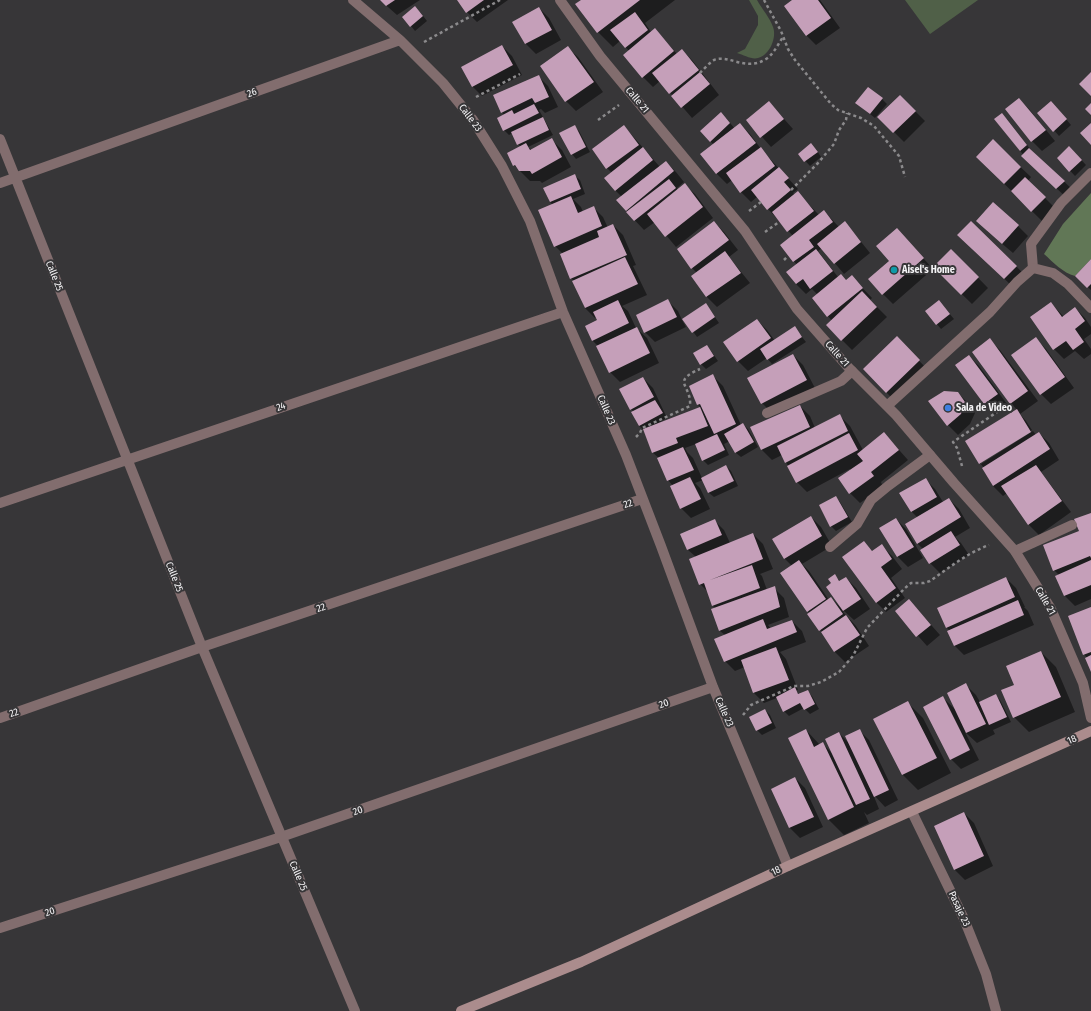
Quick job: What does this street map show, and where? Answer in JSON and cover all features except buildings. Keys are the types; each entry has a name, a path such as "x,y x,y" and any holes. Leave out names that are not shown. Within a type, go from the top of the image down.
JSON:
{"street":[{"name":"Calle 23","path":"353,0 400,40 443,83 473,120 502,166 524,209 530,221 563,312 621,444 661,546 713,687 788,866"},
{"name":"Calle 21","path":"560,0 600,56 745,231 797,309 852,371 886,406 1015,551 1051,609 1083,683 1090,706 1091,718"},
{"name":"26","path":"0,183 400,40"},
{"name":"Calle 25","path":"0,139 202,648 355,1011"},
{"path":"1033,268 1031,244 1061,203 1091,173"},
{"path":"1033,268 1052,273 1068,284 1091,308"},
{"path":"886,406 990,312 1017,282 1033,268"},
{"name":"24","path":"0,503 563,312"},
{"path":"767,413 841,381 852,371"},
{"path":"830,547 857,524 871,500 930,455"},
{"name":"22","path":"0,718 642,499"},
{"path":"1015,551 1072,525"},
{"name":"20","path":"0,928 281,837 713,687"},
{"name":"18","path":"461,1011 581,962 788,866 1091,731"},
{"name":"Pasaje 23","path":"912,812 964,919 986,974 996,1011"}],"path":[{"path":"400,40 413,43 423,42 500,0"},
{"path":"764,0 784,36 788,49 803,71 831,104 838,110 861,118 874,126 899,156 905,177"},
{"path":"700,73 714,61 718,60 745,64 757,63 767,58 784,36"},
{"path":"461,106 520,74"},
{"path":"598,120 632,94"},
{"path":"791,190 818,163 834,144 839,130 846,120 847,113"},
{"path":"621,444 638,436 642,428 690,406 684,380 686,376 700,369"},
{"path":"954,483 961,476 962,467 957,448 953,442 1000,410"},
{"path":"732,730 751,705 794,686 808,686 821,682 839,672 853,656 867,628 911,583 924,584 968,554 1003,537"}],"green space":[{"path":"749,0 757,0 770,20 774,31 772,45 766,53 758,58 751,58 737,53 745,49 758,25 758,16"},
{"path":"905,0 978,0 930,34"},
{"path":"1091,193 1091,259 1075,276 1062,270 1044,254 1063,224"}],"place":[{"name":"Aisel's Home","path":"894,270"},
{"name":"Sala de Video","path":"948,408"}]}
